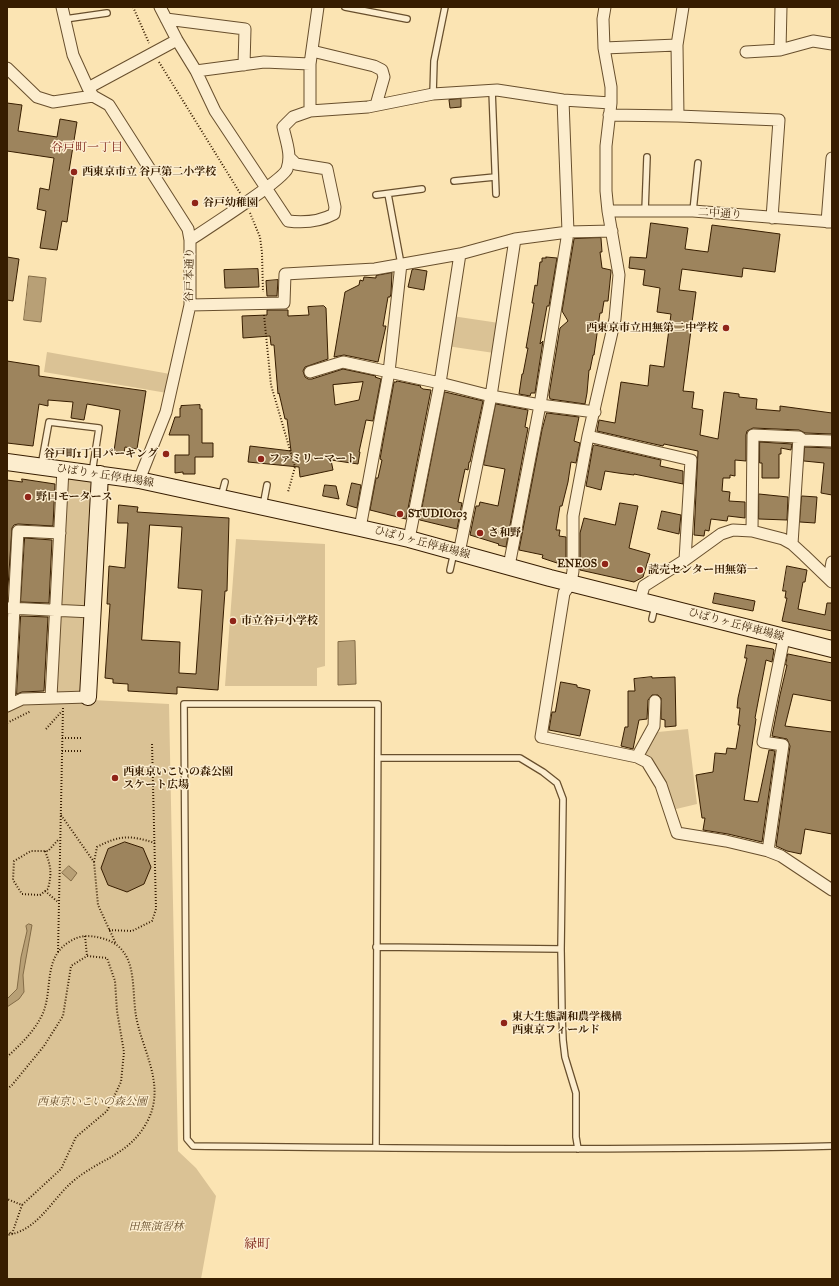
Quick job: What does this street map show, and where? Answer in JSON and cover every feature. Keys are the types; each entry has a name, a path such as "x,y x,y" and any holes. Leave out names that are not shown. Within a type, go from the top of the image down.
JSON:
{"main road":[{"name":"ひばりヶ丘停車場線","path":"7,462 139,480 409,539 640,600 654,612 832,649"},
{"path":"88,697 96,474"}],"street":[{"path":"62,7 74,55 91,92"},
{"path":"160,7 177,40 196,71 215,111 288,221 303,223 327,218 334,214 335,207 327,169 296,164 290,158"},
{"path":"310,111 310,64 318,7"},
{"path":"605,7 603,19 604,48 611,87 611,103 606,146 606,191 608,212 619,275 615,319 595,412 588,436 573,516 571,583 564,593 541,737 602,747 637,757 647,762 661,785 677,833 768,851 781,856 832,890"},
{"path":"678,116 678,45 683,7"},
{"path":"780,50 781,7"},
{"path":"166,19 245,28 244,65"},
{"path":"7,68 37,97 53,102 91,92 153,53 177,40"},
{"path":"746,52 780,50 813,42 832,44"},
{"path":"604,48 678,45"},
{"path":"312,51 374,66 382,70 384,77 376,105"},
{"path":"196,71 264,62 310,64"},
{"path":"190,240 266,188 287,171 290,158 283,127 293,117 310,111 376,105 432,94 492,90 563,100 611,103"},
{"name":"谷戸本通り","path":"91,92 109,105 188,229 190,240 190,305 166,412 139,480"},
{"path":"509,566 540,406 568,232 563,100"},
{"path":"609,115 779,120 772,218"},
{"path":"830,222 832,158"},
{"name":"二中通り","path":"608,212 692,212 830,222"},
{"path":"190,305 284,303 285,274 375,269 460,254 515,239 568,232 612,230"},
{"path":"456,552 491,396 515,239"},
{"path":"409,539 440,382 460,254"},
{"path":"360,528 389,372 401,264"},
{"path":"310,372 343,362 440,382 491,396 540,406 595,412"},
{"path":"752,530 753,435 799,437 804,440 832,441"},
{"path":"588,436 691,460 685,560"},
{"path":"792,544 799,437"},
{"path":"51,697 63,469"},
{"path":"640,600 644,586 685,560 721,534 733,530 752,530 783,539 792,544 831,580"},
{"path":"60,533 18,531 10,608 8,706 22,699 88,697"},
{"path":"831,580 832,562"},
{"path":"10,608 92,612"},
{"path":"768,851 783,745 763,742 784,638"},
{"path":"637,757 654,726 655,701"}],"lane":[{"path":"345,7 407,19"},
{"path":"432,94 434,61 445,7"},
{"path":"65,20 107,12"},
{"path":"492,90 496,194"},
{"path":"645,211 647,158"},
{"path":"692,212 698,163"},
{"path":"454,181 495,177"},
{"path":"376,195 422,189"},
{"path":"388,194 401,264"},
{"path":"41,466 49,422 99,428 96,474"},
{"path":"221,498 225,482"},
{"path":"263,507 267,486"},
{"path":"450,570 456,552"},
{"path":"376,1148 378,704 184,704 186,1139 192,1146 376,1148 578,1149 832,1146"},
{"path":"378,758 520,758 543,772 557,783 563,799 560,949 563,1040 565,1057 576,1092 576,1137 578,1149"},
{"path":"376,947 560,949"}],"path":[{"path":"133,7 153,53 246,202 260,237 262,253 263,304 271,386 295,467 288,492"},
{"path":"58,952 63,706"},
{"path":"55,710 62,710"},
{"path":"46,729 62,710"},
{"path":"7,723 31,711"},
{"path":"62,738 82,738"},
{"path":"110,930 132,931 152,921 156,909 152,743"},
{"path":"62,751 81,752"},
{"path":"60,814 94,862"},
{"path":"116,945 98,905 94,862 97,847 112,839 126,837 142,839 154,843"},
{"path":"45,851 52,876 48,889 40,895 22,894 13,880 14,861 31,851 45,851 48,851 59,839"},
{"path":"45,891 59,903"},
{"path":"7,1057 28,1038 38,1023 46,1002 49,974 52,963 58,952 68,942 81,936 91,936 109,940 124,952 130,962 132,972 136,1016 153,1070 155,1086 154,1098 149,1117 144,1127 129,1146 76,1178 63,1190 41,1217 22,1230 7,1235"},
{"path":"85,936 87,956"},
{"path":"7,1089 44,1046 63,1016 71,966 87,956 107,958 115,981 117,1011 124,1052 121,1082 107,1111 76,1137 61,1169 22,1205 12,1234"},
{"path":"7,1199 22,1205"},
{"path":"7,1230 12,1234"}],"green space":[{"path":"452,316 499,323 494,353 447,346"},
{"path":"47,352 170,374 167,393 44,372"},
{"path":"63,469 107,475 109,489 96,697 51,697"},
{"path":"236,539 325,544 325,666 317,668 317,686 225,686"},
{"name":"西東京いこいの森公園","path":"92,700 169,704 178,1151 196,1168 216,1196 201,1279 7,1279 7,710 23,702"},
{"path":"688,729 697,804 672,810 642,758 658,732"}],"shaded area":[{"path":"29,276 46,278 41,322 24,320"},
{"path":"355,641 356,684 338,685 338,642"},
{"path":"69,866 77,873 71,881 62,873"},
{"path":"29,924 32,925 23,975 24,992 19,999 7,1007 7,999 17,989 21,957 27,931 26,926"}],"building":[{"path":"461,99 461,107 450,108 449,100"},
{"path":"7,103 22,105 18,131 57,137 60,119 77,122 69,171 74,171 67,222 62,221 57,250 40,248 46,211 37,209 40,188 49,190 54,158 7,151"},
{"path":"651,223 688,228 685,249 708,252 712,225 780,234 775,272 743,268 742,277 682,269 679,290 696,292 683,391 694,392 692,408 703,410 700,435 718,439 724,392 739,394 739,397 757,399 756,409 780,411 780,406 832,413 832,434 805,433 799,430 753,428 747,431 746,461 735,460 735,476 730,475 730,478 723,478 722,491 730,492 729,501 745,502 745,518 728,516 727,521 711,519 709,531 705,530 704,536 694,535 698,451 664,444 663,446 597,431 599,420 615,423 621,382 648,386 650,365 664,367 671,314 657,312 660,288 643,285 645,270 629,268 630,257 646,258"},
{"path":"601,238 602,252 600,252 602,268 611,270 611,272 608,301 604,301 602,313 600,313 594,355 589,370 585,404 550,399 549,395 560,328 568,321 562,311 574,239"},
{"path":"7,257 19,259 13,301 7,300"},
{"path":"542,258 557,258 549,306 547,306 540,344 543,341 535,393 531,393 530,396 519,394 528,348 526,348 534,303 532,303 535,285 537,286 540,262 542,262"},
{"path":"258,269 259,287 225,288 224,270"},
{"path":"412,270 427,271 424,290 408,287"},
{"path":"392,273 391,294 390,297 388,297 383,326 386,326 378,362 344,355 334,357 345,292 359,285 360,280 363,281 364,277 376,278 376,276"},
{"path":"278,280 277,296 267,296 266,281"},
{"path":"324,306 326,308 328,359 305,367 303,371 305,377 312,379 343,369 376,376 375,377 381,379 373,421 366,420 358,464 331,460 333,470 300,477 299,467 248,462 250,446 291,451 287,419 285,419 279,393 278,394 274,345 271,345 270,336 243,338 242,316 267,315 267,310 288,310 288,316 309,315 308,307","holes":["363,382 359,400 335,405 333,385"]},
{"path":"7,361 39,366 39,376 146,391 137,449 125,447 124,453 114,451 120,410 87,404 84,420 71,418 73,402 48,400 48,406 39,404 33,446 7,443"},
{"path":"397,381 421,386 420,387 423,389 431,390 406,519 370,510 376,478 378,478 382,460 380,459 394,382"},
{"path":"445,392 483,401 470,462 468,470 465,469 458,502 462,503 457,529 420,520"},
{"path":"496,404 528,410 525,427 528,428 506,547 470,535 476,506 479,506 480,502 498,506 505,469 484,465"},
{"path":"200,405 200,409 202,409 202,443 213,443 213,457 195,457 195,474 183,474 183,472 175,473 175,455 189,455 189,435 169,435 175,417 180,417 181,406"},
{"path":"547,413 579,417 574,441 580,443 576,463 571,462 568,482 562,506 560,506 556,530 560,530 559,536 566,537 566,566 542,558 543,555 519,550 542,430"},
{"path":"760,442 792,444 791,450 781,448 781,454 779,454 779,478 762,478"},
{"path":"595,445 661,460 660,466 683,471 683,484 634,474 605,471 601,490 586,486 593,446"},
{"path":"805,447 832,448 832,495 821,493 824,463 804,461"},
{"path":"22,479 55,484 53,526 18,524 14,525 12,528 7,601 7,480 22,482"},
{"path":"352,483 361,485 357,508 347,505"},
{"path":"325,485 336,486 339,499 323,496"},
{"path":"759,494 788,497 787,520 759,519"},
{"path":"802,496 817,497 815,523 800,522"},
{"path":"620,503 638,506 629,548 650,554 643,577 634,582 580,570 580,533 584,518 615,525"},
{"path":"119,505 138,507 137,512 229,518 227,591 225,591 218,690 177,687 177,694 128,691 128,684 113,683 113,679 105,678 110,604 107,604 109,566 125,568 128,523 118,523","holes":["150,525 182,527 178,588 202,590 196,674 179,673 180,642 142,640"]},
{"path":"662,511 681,515 679,534 658,529"},
{"path":"25,538 52,540 49,603 21,602"},
{"path":"787,566 807,570 798,609 825,615 827,603 832,603 832,631 782,621 787,598 785,598 786,591 783,591"},
{"path":"715,593 755,601 753,611 713,603"},
{"path":"21,616 48,617 44,691 22,692 17,694"},
{"path":"747,645 774,650 772,662 766,660 755,718 744,800 758,802 769,750 775,751 762,842 703,830 705,818 702,818 696,775 713,772 715,753 726,754 727,748 736,749 740,725 738,725 740,708 737,708 738,698 747,658 745,658"},
{"path":"788,654 832,663 832,701 793,694 785,726 832,732 832,834 805,829 801,854 787,851 776,846 790,746 787,739 772,736"},
{"path":"675,677 676,726 665,727 665,720 661,719 661,698 658,695 652,695 648,700 647,719 639,720 633,749 621,746 625,727 628,727 628,691 635,691 634,679"},
{"path":"561,682 577,685 577,687 590,690 580,736 549,730 552,712 555,712"},
{"path":"125,842 143,848 151,867 144,884 127,892 108,885 101,868 108,849"}],"place":[{"name":"西東京市立 谷戸第二小学校","path":"74,172"},
{"name":"谷戸幼稚園","path":"195,203"},
{"name":"西東京市立田無第二中学校","path":"726,328"},
{"name":"谷戸町1丁目パーキング","path":"166,454"},
{"name":"ファミリーマート","path":"261,459"},
{"name":"野口モータース","path":"28,497"},
{"name":"STUDIO103","path":"400,514"},
{"name":"さ和野","path":"480,533"},
{"name":"ENEOS","path":"605,564"},
{"name":"読売センター田無第一","path":"640,570"},
{"name":"市立谷戸小学校","path":"233,621"},
{"name":"西東京いこいの森公園 スケート広場","path":"115,778"},
{"name":"東大生態調和農学機構 西東京フィールド","path":"504,1023"}],"district":[{"name":"谷戸町一丁目","path":"87,148"},
{"name":"緑町","path":"257,1245"}],"park label":[{"name":"田無演習林","path":"156,1227"}]}
